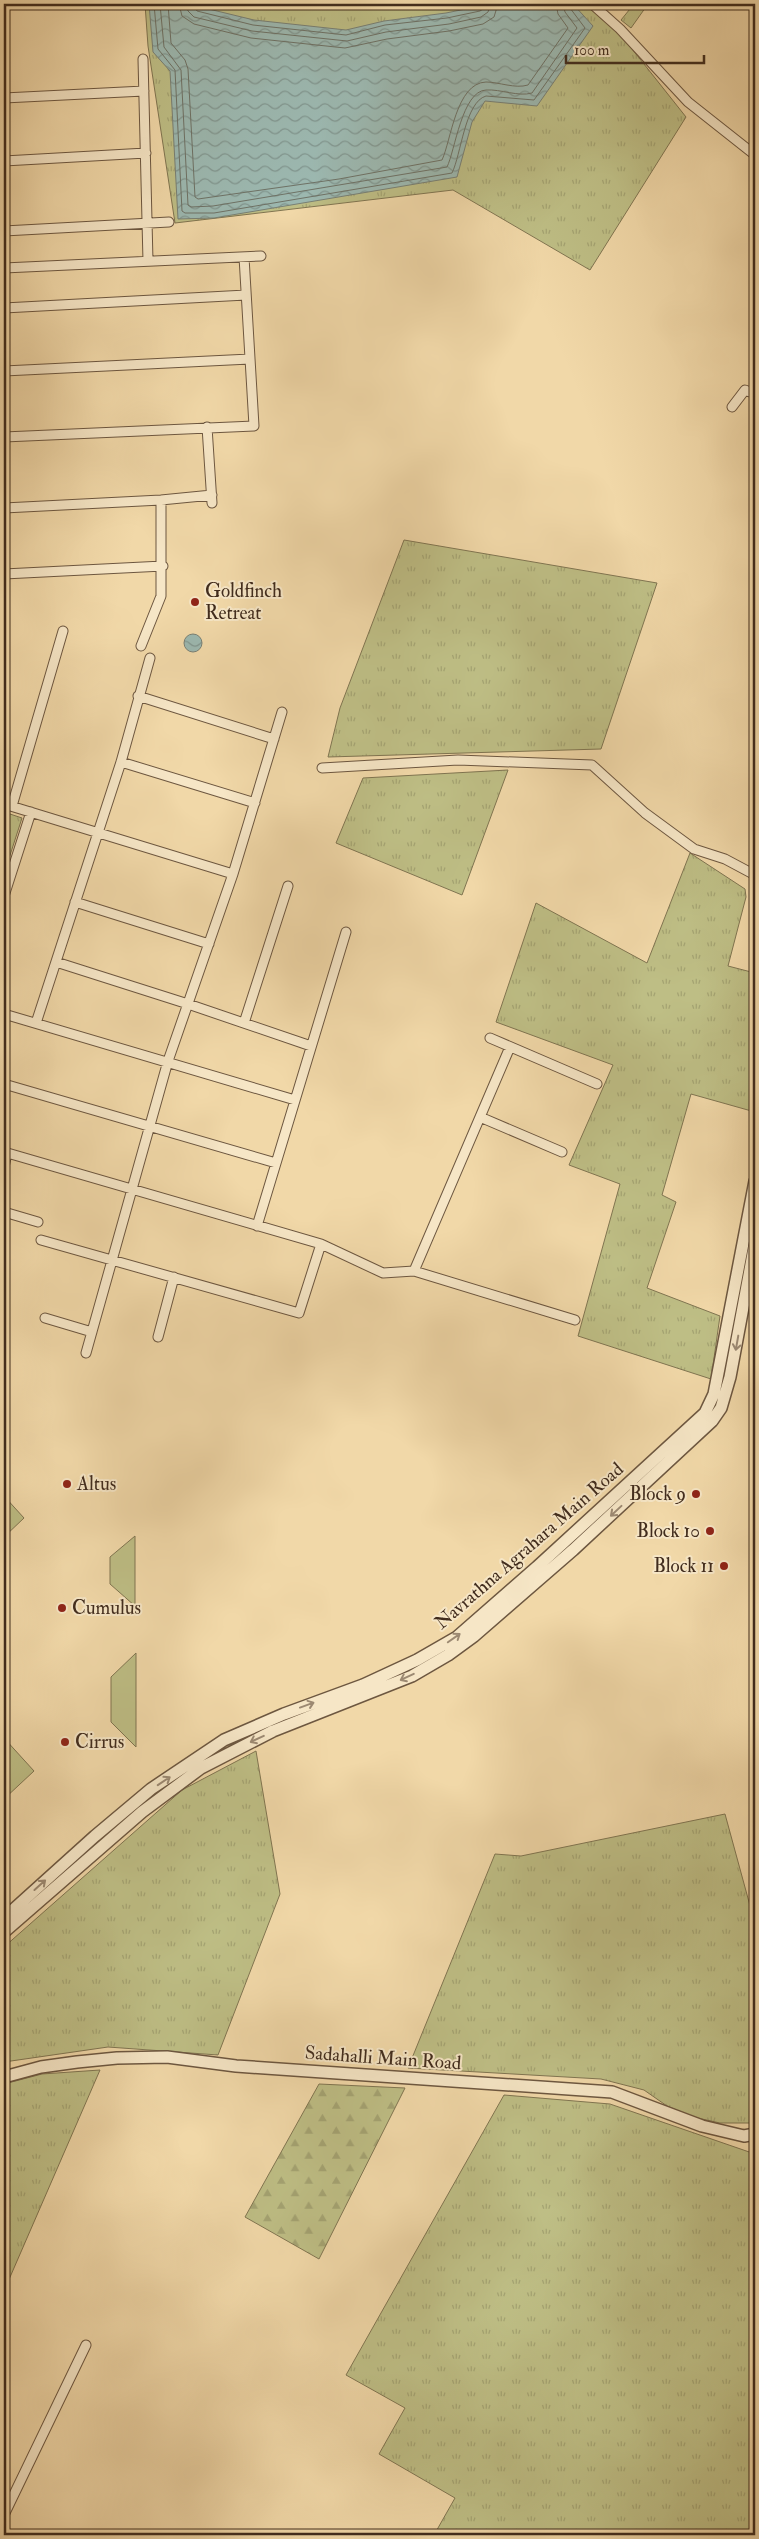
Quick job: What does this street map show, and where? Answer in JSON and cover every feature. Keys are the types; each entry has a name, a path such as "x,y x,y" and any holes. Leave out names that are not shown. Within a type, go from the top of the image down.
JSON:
{"street":[{"path":"592,4 620,29 688,102 755,155"},
{"path":"143,59 148,261"},
{"path":"4,98 144,91"},
{"path":"4,160 146,153"},
{"path":"4,231 169,222"},
{"path":"4,268 261,256"},
{"path":"4,437 254,426 244,257"},
{"path":"4,308 246,295"},
{"path":"4,372 250,359"},
{"path":"732,407 746,390 755,394"},
{"path":"4,508 212,499 207,428"},
{"path":"141,646 161,596 163,566 161,500"},
{"path":"4,574 163,566"},
{"path":"64,631 8,805 233,874"},
{"path":"36,1023 98,833 150,658"},
{"path":"138,696 274,739"},
{"path":"86,1353 168,1061 233,874 282,712"},
{"path":"322,768 458,760 592,765 645,813 694,849 725,859 755,875"},
{"path":"120,762 254,803"},
{"path":"4,896 31,812"},
{"path":"244,1023 288,886"},
{"path":"75,902 209,944"},
{"path":"257,1226 346,932"},
{"path":"56,962 311,1046"},
{"path":"4,1014 295,1100"},
{"path":"490,1038 597,1084"},
{"path":"414,1271 510,1047"},
{"path":"4,1084 276,1162"},
{"path":"480,1117 562,1152"},
{"path":"4,1166 6,1153 321,1244 383,1274 414,1271 574,1320"},
{"name":"Navrathna Agrahara Main Road","path":"541,1571 705,1413 714,1394 755,1181"},
{"path":"4,1212 38,1222"},
{"path":"40,1240 299,1313 321,1244"},
{"name":"Navrathna Agrahara Main Road","path":"4,1932 18,1911 151,1789 224,1740 284,1714 363,1685 417,1660 457,1636 541,1571 705,1428 721,1408 730,1377 755,1243"},
{"path":"158,1336 174,1277"},
{"path":"45,1318 92,1332"},
{"name":"Navrathna Agrahara Main Road","path":"4,1918 18,1911"},
{"name":"Sadahalli Main Road","path":"4,2077 41,2068 93,2060 167,2057 236,2066 612,2092 702,2126 744,2136 755,2134"},
{"path":"4,2515 86,2345"}],"green space":[{"path":"145,4 588,4 613,25 686,117 590,270 453,190 175,223 148,46"},
{"path":"634,4 648,4 631,28 621,20"},
{"path":"404,540 657,583 601,749 328,757 340,708"},
{"path":"508,770 462,895 336,843 363,778"},
{"path":"4,812 22,818 4,874"},
{"path":"690,853 745,889 746,897 728,966 755,973 755,1112 691,1094 662,1195 676,1202 647,1288 720,1316 711,1379 578,1336 620,1184 569,1165 613,1065 496,1022 536,903 647,963"},
{"path":"4,1496 24,1518 4,1537"},
{"path":"135,1536 135,1606 110,1584 110,1557"},
{"path":"136,1653 136,1747 111,1722 111,1677"},
{"path":"4,1738 34,1771 4,1799"},
{"path":"256,1751 280,1894 218,2055 108,2047 4,2062 4,1947 182,1790"},
{"path":"725,1814 755,1924 755,2123 720,2123 693,2117 667,2106 644,2090 601,2079 408,2068 495,1854 521,1856"},
{"path":"100,2070 4,2291 4,2084 42,2074"},
{"path":"319,2084 405,2088 319,2259 245,2217"},
{"path":"504,2095 610,2104 755,2154 755,2535 434,2535 455,2498 379,2454 405,2408 346,2375"}],"water":[{"path":"149,4 188,4 254,20 346,30 384,21 446,13 490,4 573,4 593,26 537,106 485,101 472,122 457,177 214,218 178,219 170,71 153,52"},
{"path":"189,634 197,634 202,639 200,650 189,652 184,647 184,639"}],"place":[{"name":"Goldfinch Retreat","path":"195,602"},
{"name":"Altus","path":"67,1484"},
{"name":"Block 9","path":"696,1494"},
{"name":"Block 10","path":"710,1531"},
{"name":"Block 11","path":"724,1566"},
{"name":"Cumulus","path":"62,1608"},
{"name":"Cirrus","path":"65,1742"}]}
